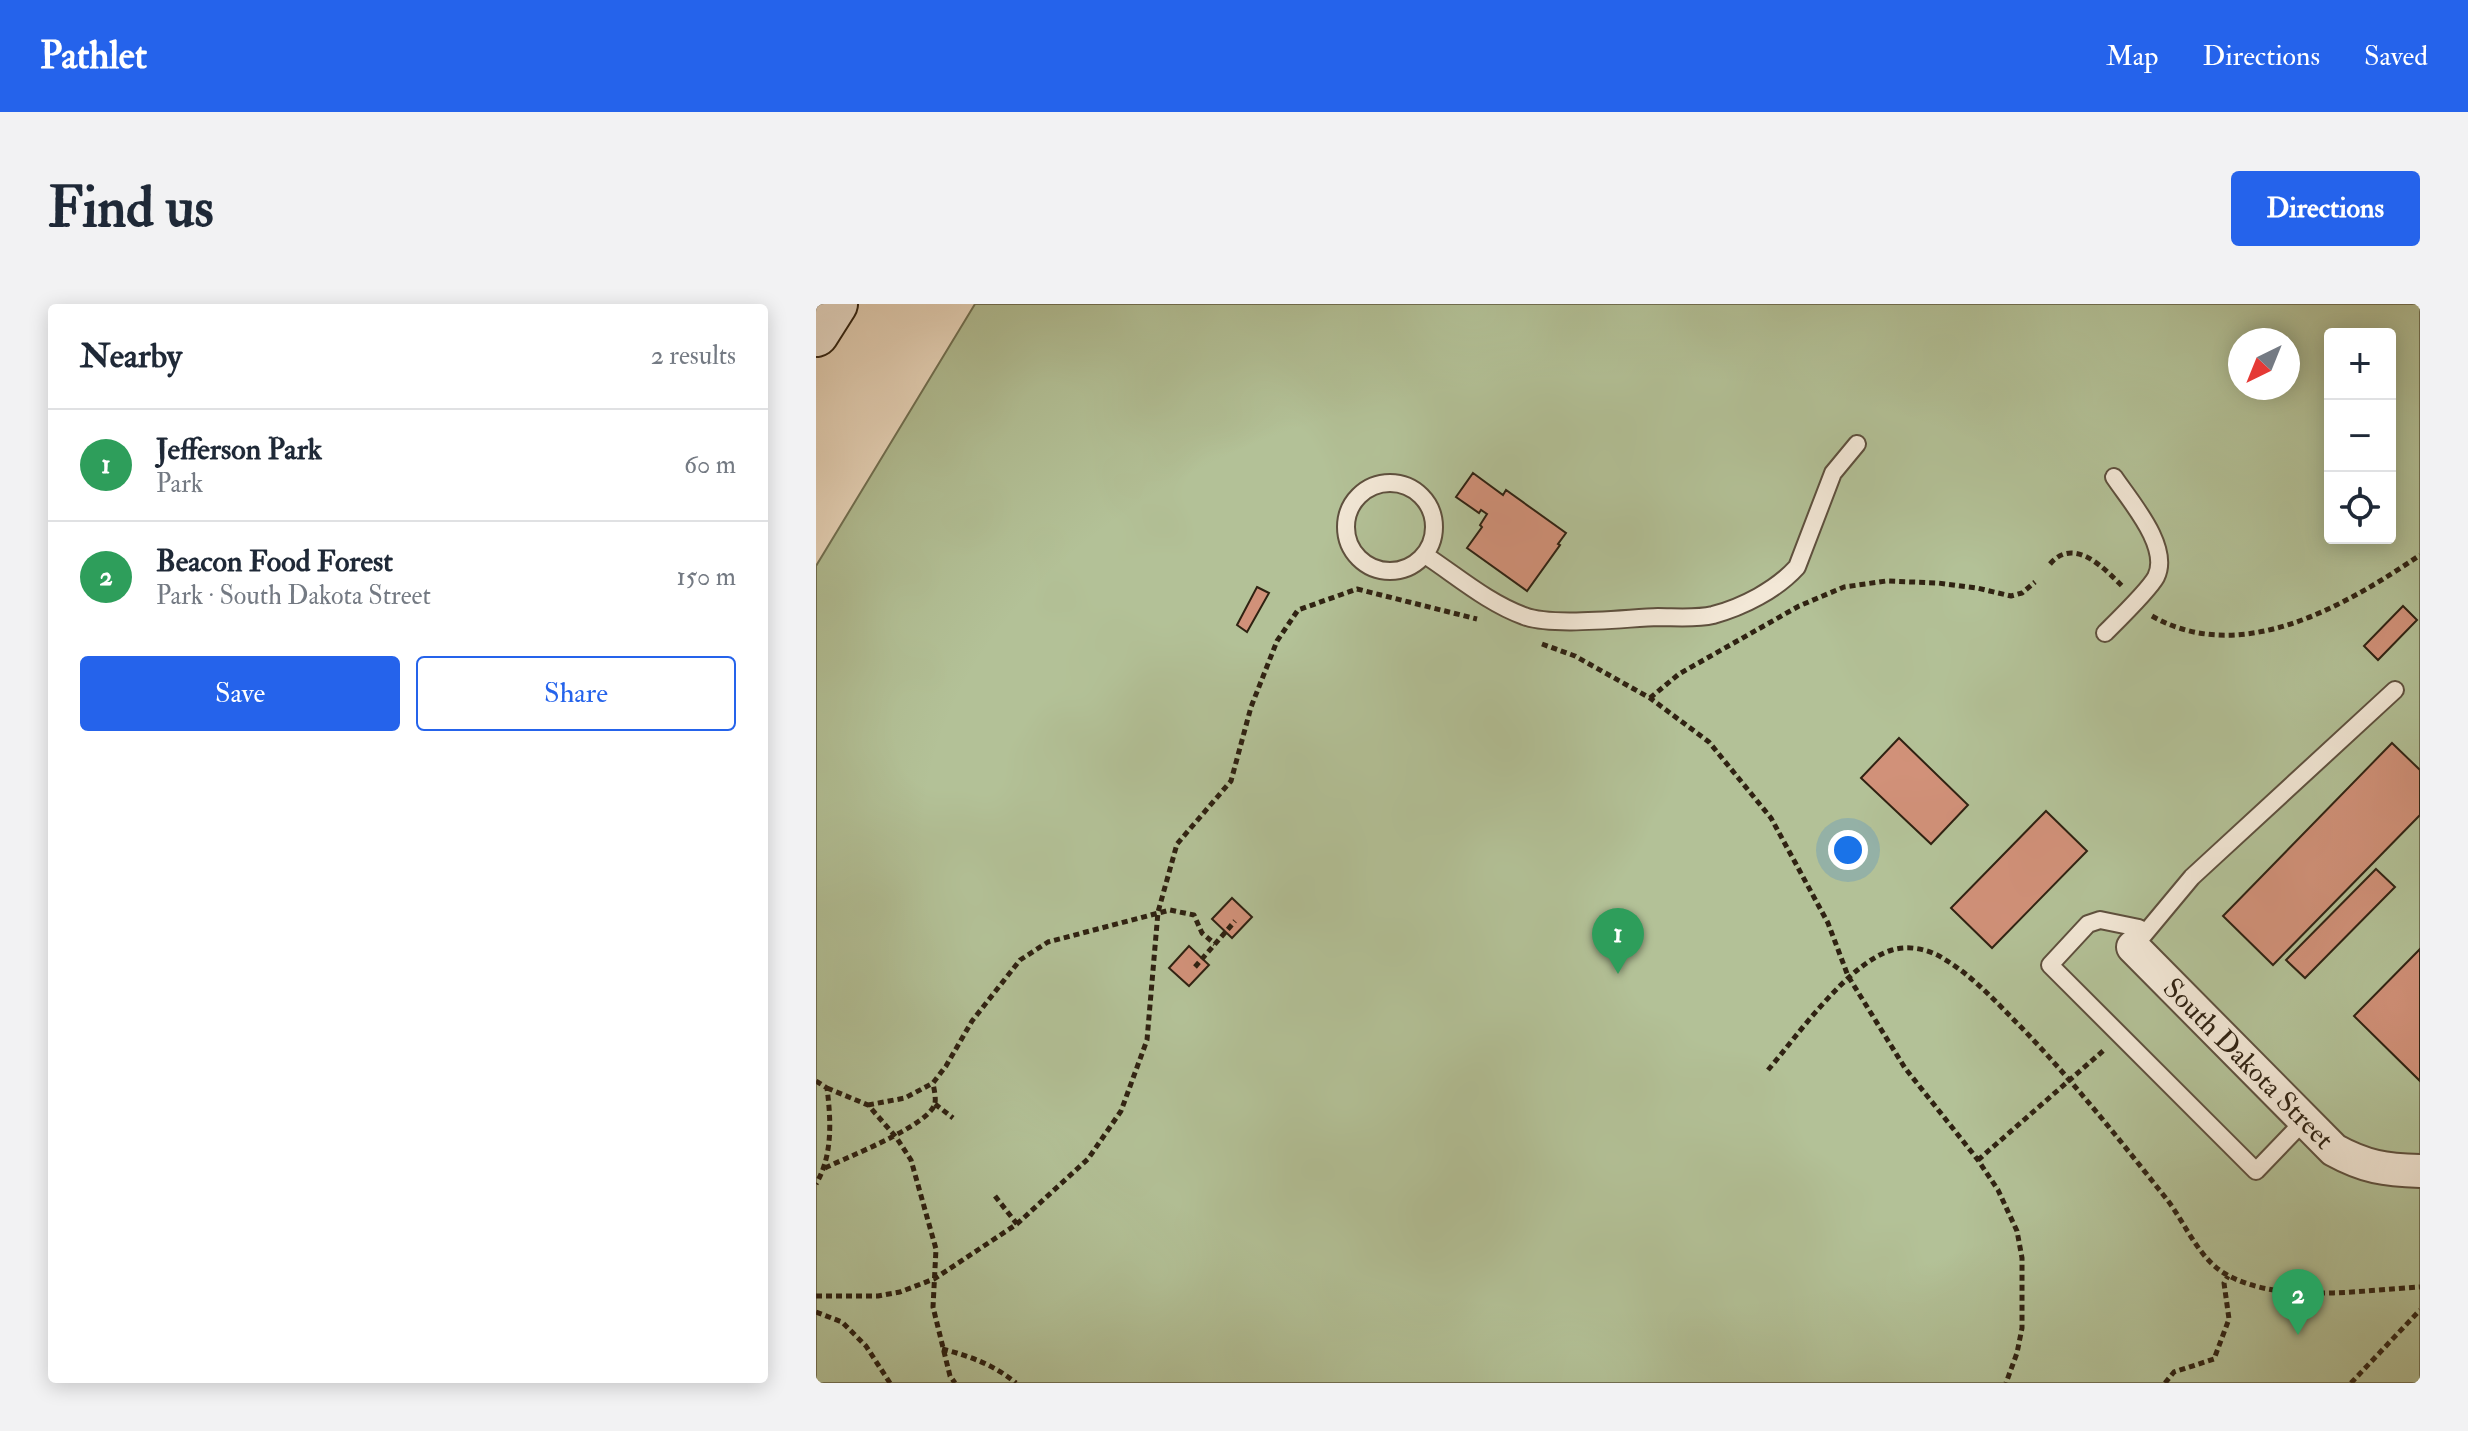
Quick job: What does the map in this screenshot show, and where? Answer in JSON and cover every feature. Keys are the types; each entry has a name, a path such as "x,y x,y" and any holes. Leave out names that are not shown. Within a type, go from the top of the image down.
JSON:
{"main road":[{"path":"816,334 835,304"}],"street":[{"name":"South Dakota Street","path":"2136,938 2334,1150 2357,1162 2383,1170 2420,1171"}],"lane":[{"path":"1425,555 1499,604 1527,618 1556,621 1711,615 1766,591 1787,578 1797,567 1833,473 1857,444"},
{"path":"2105,633 2156,578 2160,560 2153,537 2114,477"},
{"path":"1375,484 1403,484 1416,490 1427,501 1435,528 1425,555 1414,565 1385,571 1371,567 1358,558 1350,546 1346,531 1352,503 1375,484"},
{"path":"2305,1120 2256,1171 2050,965 2088,924 2100,920 2136,938 2192,877 2395,690"}],"path":[{"path":"2050,564 2065,554 2077,553 2090,558 2101,565 2151,616 2192,633 2224,635 2255,632 2319,615 2355,597 2420,555"},
{"path":"1650,698 1679,674 1799,606 1844,587 1886,581 1938,583 2011,596 2022,593 2035,582"},
{"path":"816,1296 878,1296 900,1292 934,1279 1017,1224 1088,1159 1121,1111 1147,1040 1158,912 1177,844 1231,781 1251,707 1277,641 1298,610 1357,589 1489,624"},
{"path":"1532,640 1575,656 1650,698 1709,742 1771,818 1823,911 1848,976 1905,1068 1998,1190 2017,1231 2022,1258 2022,1328 2006,1383"},
{"path":"868,1105 905,1098 933,1083 972,1021 1020,960 1048,942 1170,910 1194,915 1202,933 1215,944"},
{"path":"1195,967 1235,921"},
{"path":"1768,1070 1848,976 1889,950 1921,949 1942,957 1997,1003 2071,1081 2173,1206 2198,1247 2215,1267 2228,1276 2269,1289 2305,1292 2420,1287"},
{"path":"1978,1160 2095,1060"},
{"path":"816,1081 868,1105 911,1160 936,1249 933,1307 942,1349 955,1383"},
{"path":"825,1168 896,1137 930,1112 935,1104 933,1083"},
{"path":"816,1184 825,1168 831,1121 827,1088"},
{"path":"935,1104 953,1118"},
{"path":"995,1196 1017,1224"},
{"path":"2165,1383 2174,1372 2214,1359 2229,1319 2224,1283 2228,1276"},
{"path":"2351,1383 2420,1310"},
{"path":"816,1312 842,1322 866,1346 890,1383"},
{"path":"942,1349 968,1355 1016,1383"}],"green space":[{"path":"975,304 2420,304 2420,1383 816,1383 816,566"}],"building":[{"path":"1473,473 1503,495 1506,490 1566,533 1527,591 1467,548 1487,514 1481,510 1479,513 1456,497"},
{"path":"1257,587 1269,593 1247,632 1237,625"},
{"path":"2403,606 2417,620 2378,660 2364,646"},
{"path":"1899,738 1968,805 1931,844 1861,778"},
{"path":"2392,743 2420,770 2420,815 2273,965 2223,916"},
{"path":"2046,811 2087,851 1992,948 1951,908"},
{"path":"2376,869 2395,887 2305,978 2286,960"},
{"path":"1232,898 1252,917 1232,938 1212,919"},
{"path":"1189,946 1209,965 1189,986 1169,968"},
{"path":"2420,949 2420,1081 2354,1016"}],"place":[{"name":"Jefferson Park","path":"1618,974"},
{"name":"Beacon Food Forest","path":"2298,1335"}]}
